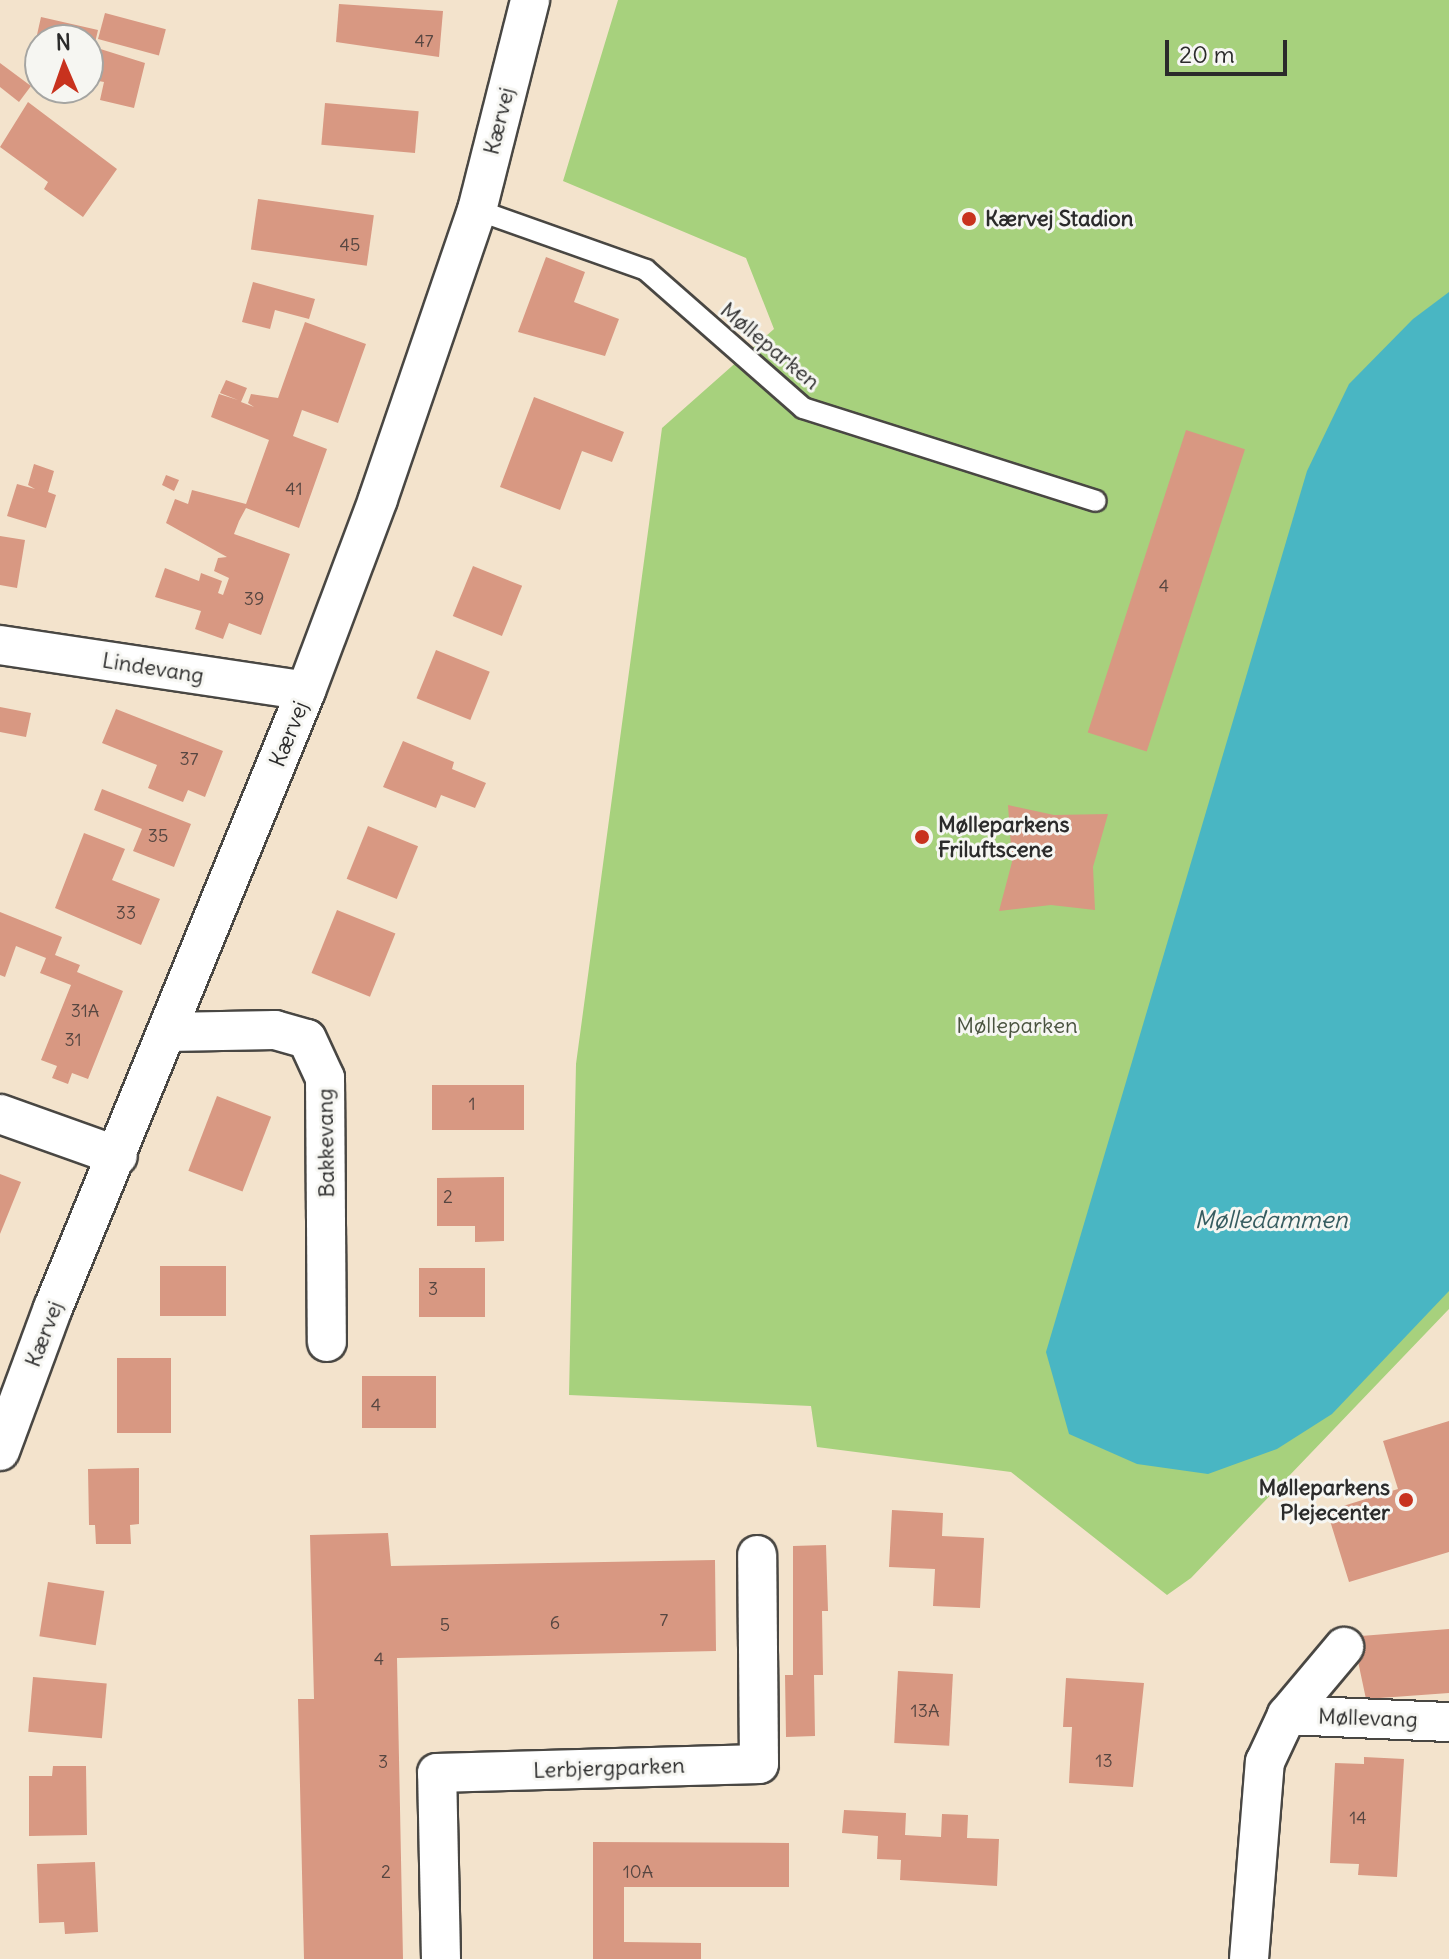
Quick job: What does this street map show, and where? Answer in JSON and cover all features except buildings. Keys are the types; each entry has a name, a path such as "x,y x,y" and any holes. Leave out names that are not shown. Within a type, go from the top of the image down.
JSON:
{"street":[{"name":"Kærvej","path":"0,1451 306,691 477,210 530,0"},
{"name":"Lindevang","path":"0,645 306,691"},
{"name":"Bakkevang","path":"169,1032 275,1030 307,1039 325,1078 327,1342"},
{"path":"0,1114 118,1156"},
{"name":"Lerbjergparken","path":"441,1959 437,1773 759,1764 757,1555"},
{"path":"1249,1959 1265,1762 1287,1715 1344,1647"},
{"name":"Møllevang","path":"1287,1715 1449,1722"}],"lane":[{"name":"Mølleparken","path":"477,210 646,270 803,408 1096,501"}],"green space":[{"name":"Mølleparken","path":"618,0 1449,0 1449,1309 1191,1578 1167,1595 1011,1472 817,1447 811,1406 569,1395 576,1064 662,428 774,329 746,258 563,181"}],"water":[{"name":"Mølledammen","path":"1449,292 1449,1291 1332,1414 1277,1449 1208,1474 1137,1464 1069,1434 1046,1352 1307,471 1349,384 1413,319"}],"place":[{"name":"Kærvej Stadion","path":"969,219"},
{"name":"Mølleparkens Friluftscene","path":"922,837"},
{"name":"Mølleparkens Plejecenter","path":"1406,1500"}]}
